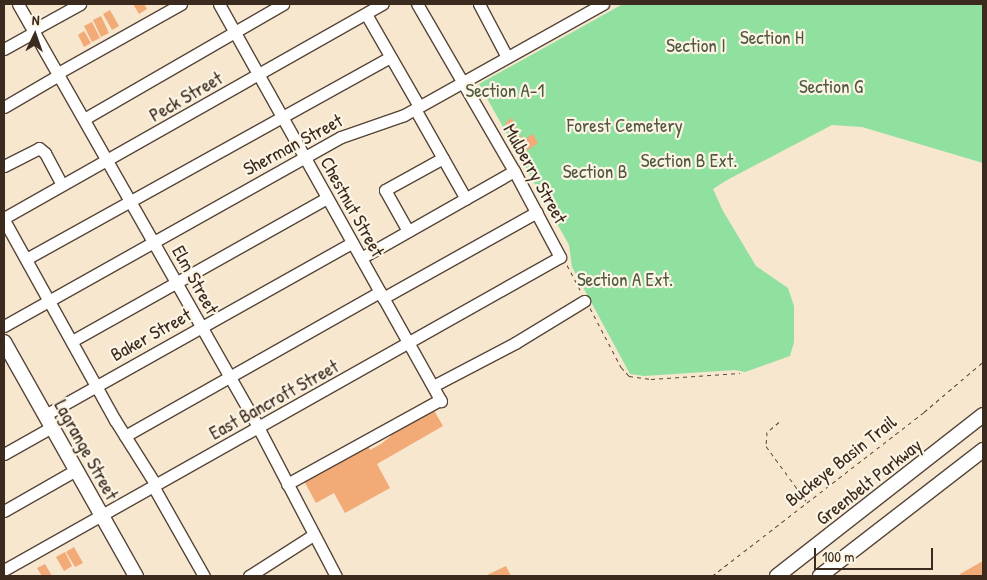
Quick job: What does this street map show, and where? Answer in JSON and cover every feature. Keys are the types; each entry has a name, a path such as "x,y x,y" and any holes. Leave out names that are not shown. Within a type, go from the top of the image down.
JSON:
{"main road":[{"name":"Lagrange Street","path":"4,342 132,575"},
{"name":"Greenbelt Parkway","path":"777,576 983,415"},
{"path":"820,576 983,450"}],"street":[{"name":"Elm Street","path":"18,4 259,429 336,576"},
{"path":"4,49 80,4"},
{"path":"4,107 181,4"},
{"name":"Chestnut Street","path":"219,4 440,400 287,484"},
{"path":"84,119 283,4"},
{"name":"Peck Street","path":"4,219 62,185 108,162 383,4"},
{"name":"Mulberry Street","path":"417,4 514,171 563,261"},
{"path":"479,4 507,57"},
{"name":"Sherman Street","path":"4,326 155,243 340,137 386,123 603,4"},
{"path":"366,14 466,199"},
{"path":"26,259 389,58"},
{"path":"4,166 38,148 45,153 62,185"},
{"path":"408,231 385,190 443,158"},
{"path":"361,258 514,171"},
{"path":"72,341 328,198"},
{"path":"125,436 537,212"},
{"path":"4,219 204,576"},
{"name":"Baker Street","path":"45,415 352,243"},
{"name":"East Bancroft Street","path":"4,570 259,429 409,343 563,261"},
{"path":"433,386 514,343 585,301"},
{"path":"5,451 52,427"},
{"path":"4,511 76,470"},
{"path":"249,576 313,535"}],"path":[{"path":"563,261 621,367 629,376 651,379 740,373"},
{"name":"Buckeye Basin Trail","path":"712,576 808,503 983,362"},
{"path":"779,422 767,432 766,446 808,503"}],"green space":[{"name":"Forest Cemetery","path":"623,4 983,4 983,163 862,127 832,125 727,180 713,189 723,211 756,266 788,288 794,306 794,342 790,356 745,372 735,370 644,376 630,374 572,267 569,245 479,84"}],"building":[{"path":"133,4 144,4 147,9 139,14"},
{"path":"110,10 119,26 112,30 103,14"},
{"path":"101,16 109,33 101,37 93,20"},
{"path":"92,22 100,38 92,42 84,26"},
{"path":"84,31 91,43 84,47 78,35"},
{"path":"512,118 517,128 510,132 505,123"},
{"path":"533,134 538,143 521,155 514,144 519,141 517,138 521,135 523,140"},
{"path":"432,407 443,426 377,464 390,488 345,513 334,493 316,503 303,479 367,444 370,450 381,444 391,436 388,431"},
{"path":"74,547 83,563 75,567 66,552"},
{"path":"65,552 72,566 64,571 56,557"},
{"path":"983,561 983,576 961,576 960,574"},
{"path":"45,564 52,576 42,576 37,568"},
{"path":"506,566 511,576 485,576"}],"park label":[{"name":"Section H","path":"772,38"},
{"name":"Section I","path":"696,46"},
{"name":"Section G","path":"831,87"},
{"name":"Section A-1","path":"505,91"},
{"name":"Section B Ext.","path":"689,161"},
{"name":"Section B","path":"595,172"},
{"name":"Section A Ext.","path":"625,280"}]}
